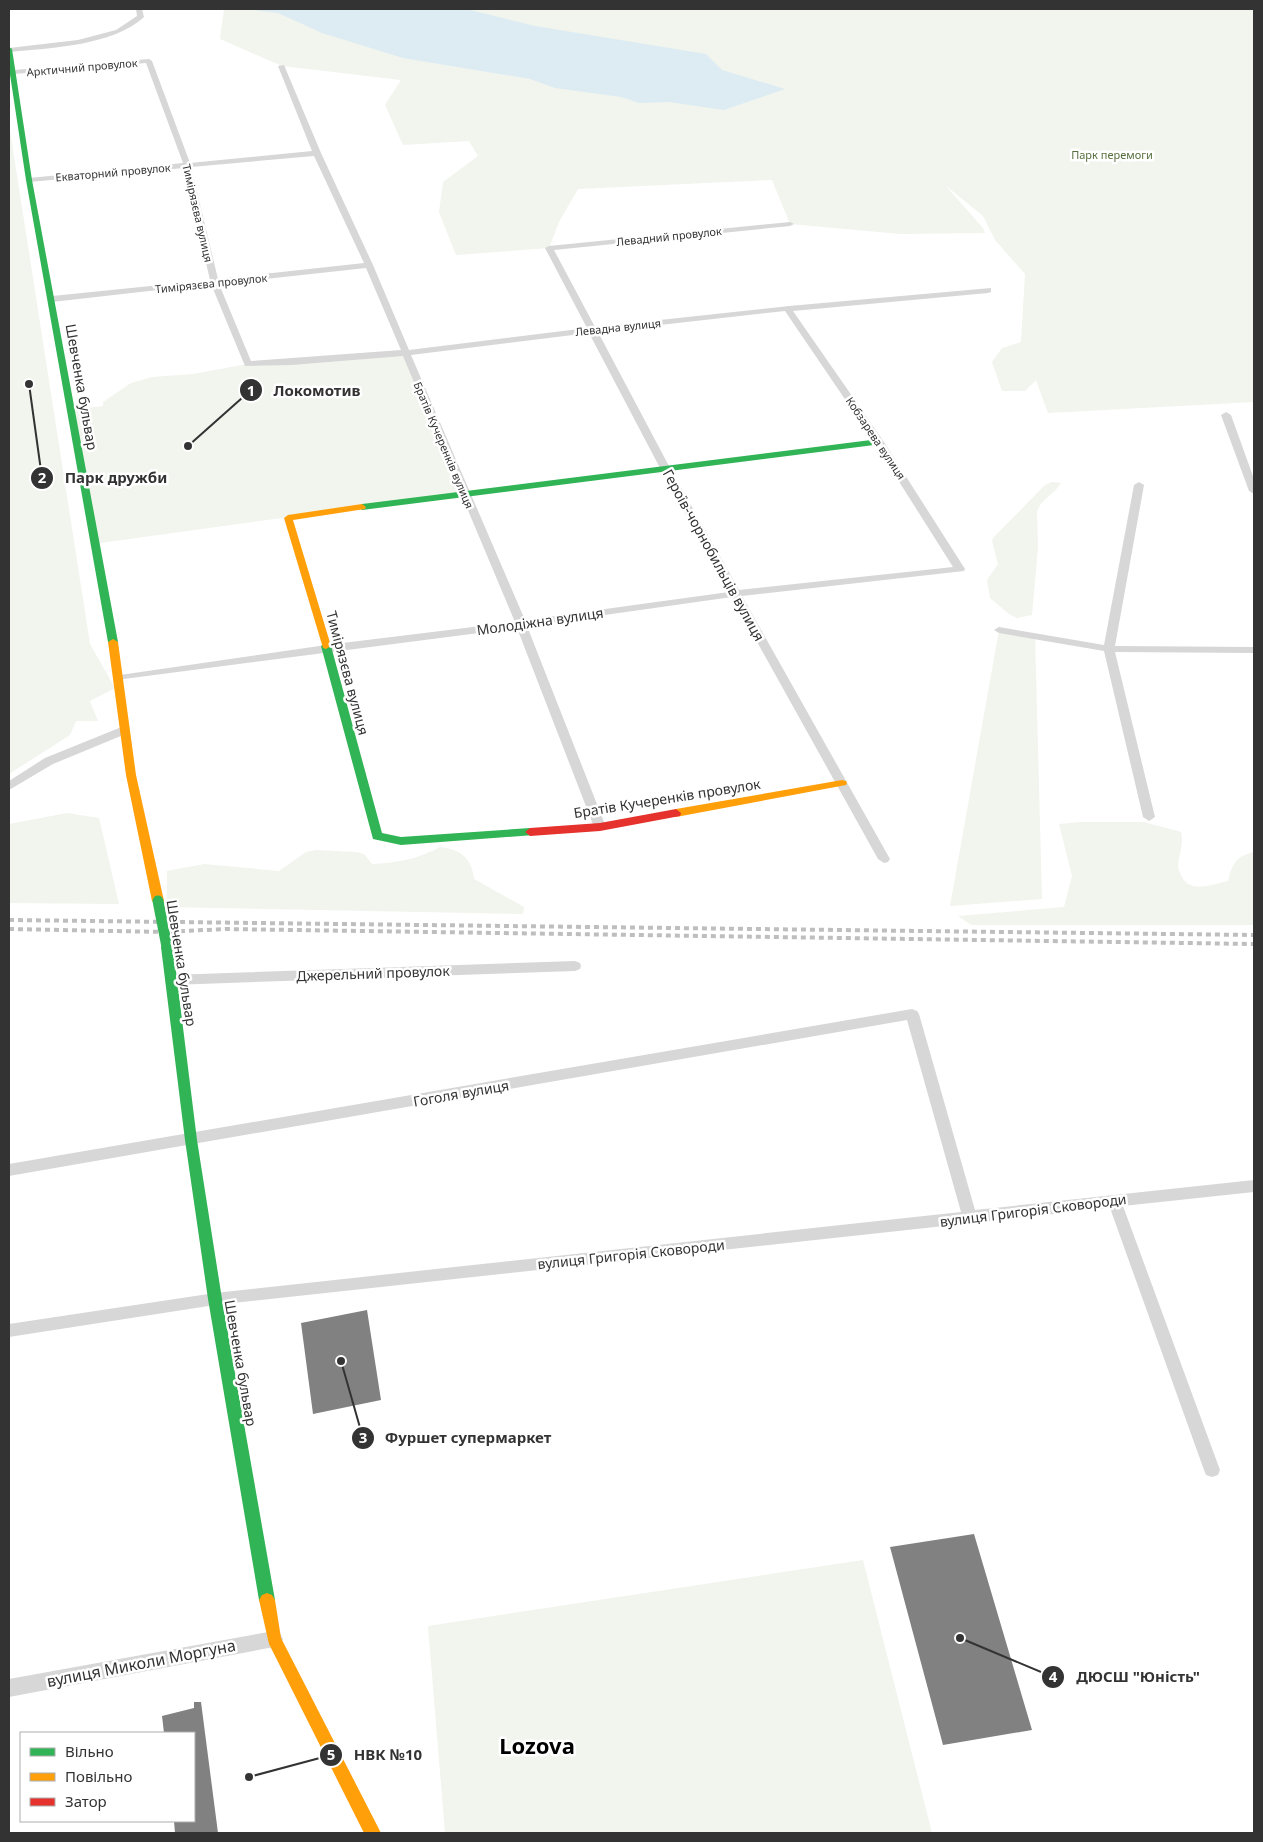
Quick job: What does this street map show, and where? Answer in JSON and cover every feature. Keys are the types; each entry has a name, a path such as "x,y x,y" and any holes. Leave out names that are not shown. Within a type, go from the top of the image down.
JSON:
{"street":[{"path":"9,49 78,42 118,31 141,17 139,9"},
{"name":"Шевченка бульвар","path":"9,49 29,180 52,300 92,534 120,678 124,730 142,839 158,901 167,947 191,1140 215,1299 274,1639 373,1833"},
{"name":"Арктичний провулок","path":"14,72 149,61"},
{"name":"Тимірязєва вулиця","path":"149,61 187,165 215,284 248,364"},
{"name":"Братів Кучеренків вулиця","path":"282,66 317,153 369,265 521,624 600,827"},
{"name":"Екваторний провулок","path":"29,180 317,153"},
{"name":"Левадний провулок","path":"549,248 790,224"},
{"name":"Героїв-чорнобильців вулиця","path":"549,248 665,468 884,859"},
{"name":"Тимірязєва провулок","path":"52,300 215,284 369,265"},
{"name":"Левадна вулиця","path":"248,364 313,363 406,354 591,330 988,290"},
{"name":"Кобзарева вулиця","path":"788,309 879,442 960,569"},
{"path":"1226,415 1254,491"},
{"path":"464,492 879,442"},
{"path":"1139,485 1110,649 1149,817"},
{"name":"Тимірязєва вулиця","path":"377,836 326,648 288,518 464,492"},
{"name":"Молодіжна вулиця","path":"120,678 326,648 521,624 735,594 960,569"},
{"path":"998,630 1110,649 1254,650"},
{"path":"9,786 49,761 124,730"},
{"name":"Братів Кучеренків провулок","path":"377,836 400,841 600,827 842,783"},
{"name":"Джерельний провулок","path":"171,980 575,966"},
{"name":"Гоголя вулиця","path":"9,1170 912,1014 970,1217"},
{"name":"вулиця Григорія Сковороди","path":"9,1331 215,1299 1254,1186"},
{"path":"1114,1200 1212,1470"},
{"name":"вулиця Миколи Моргуна","path":"9,1688 274,1639"}],"green space":[{"name":"Парк перемоги","path":"224,9 1254,9 1254,402 1048,413 1036,380 1025,391 1002,391 992,362 1002,348 1021,342 1025,274 995,240 983,216 945,185 983,228 985,233 900,234 790,224 772,180 578,189 559,222 549,248 456,255 439,212 443,182 478,156 469,141 403,145 385,105 401,80 282,66 220,39"},
{"path":"9,124 90,644 115,688 90,701 98,721 76,721 70,735 9,774"},
{"path":"406,354 464,493 93,544 71,410 103,406 103,402 131,383 152,377 193,374 248,364"},
{"path":"1052,482 1061,483 1041,504 1037,513 1038,547 1032,615 1017,618 1009,614 990,598 987,580 998,564 992,541 1045,485"},
{"path":"999,630 1035,636 1042,899 950,906"},
{"path":"67,813 99,818 119,904 9,903 9,824"},
{"path":"1144,822 1181,832 1182,841 1178,869 1186,882 1196,887 1228,881 1236,862 1243,856 1254,852 1254,925 971,925 958,916 1064,907 1072,876 1059,824"},
{"path":"440,847 459,852 464,856 471,865 474,879 524,907 523,914 167,907 167,871 204,864 279,871 306,852 316,850 364,854 372,864 415,857"},
{"path":"863,1560 932,1833 445,1833 428,1626"}],"shaded area":[{"path":"247,9 466,9 535,26 706,54 722,70 785,89 724,110 669,102 639,103 621,97 555,88 530,79 403,58 322,33 278,13"}],"building":[{"path":"367,1310 381,1400 313,1414 301,1323"},
{"path":"974,1534 1032,1730 943,1745 890,1547"},
{"path":"194,1702 201,1702 218,1833 175,1833 174,1822 195,1822 195,1732 164,1732 162,1716 194,1708"}],"railway":[{"path":"9,920 1254,935"},
{"path":"9,929 165,932 225,929 1254,944"}],"traffic: fast":[{"path":"9,49 29,180 113,642"},
{"path":"362,507 879,442"},
{"path":"326,646 377,836 401,841 530,832"},
{"path":"158,901 167,947"},
{"path":"167,947 191,1140 215,1299 267,1600"}],"traffic: slow":[{"path":"326,646 288,518 362,507"},
{"path":"113,642 131,775 158,901"},
{"path":"676,813 842,783"},
{"path":"267,1600 274,1639 373,1833"}],"traffic: jam":[{"path":"530,832 600,827 676,813"}],"place":[{"name":"Парк дружби","path":"29,384"},
{"name":"Локомотив","path":"188,446"},
{"name":"Фуршет супермаркет","path":"341,1361"},
{"name":"ДЮСШ \"Юність\"","path":"960,1638"},
{"name":"НВК №10","path":"249,1777"}],"district":[{"name":"Lozova","path":"537,1745"}]}
